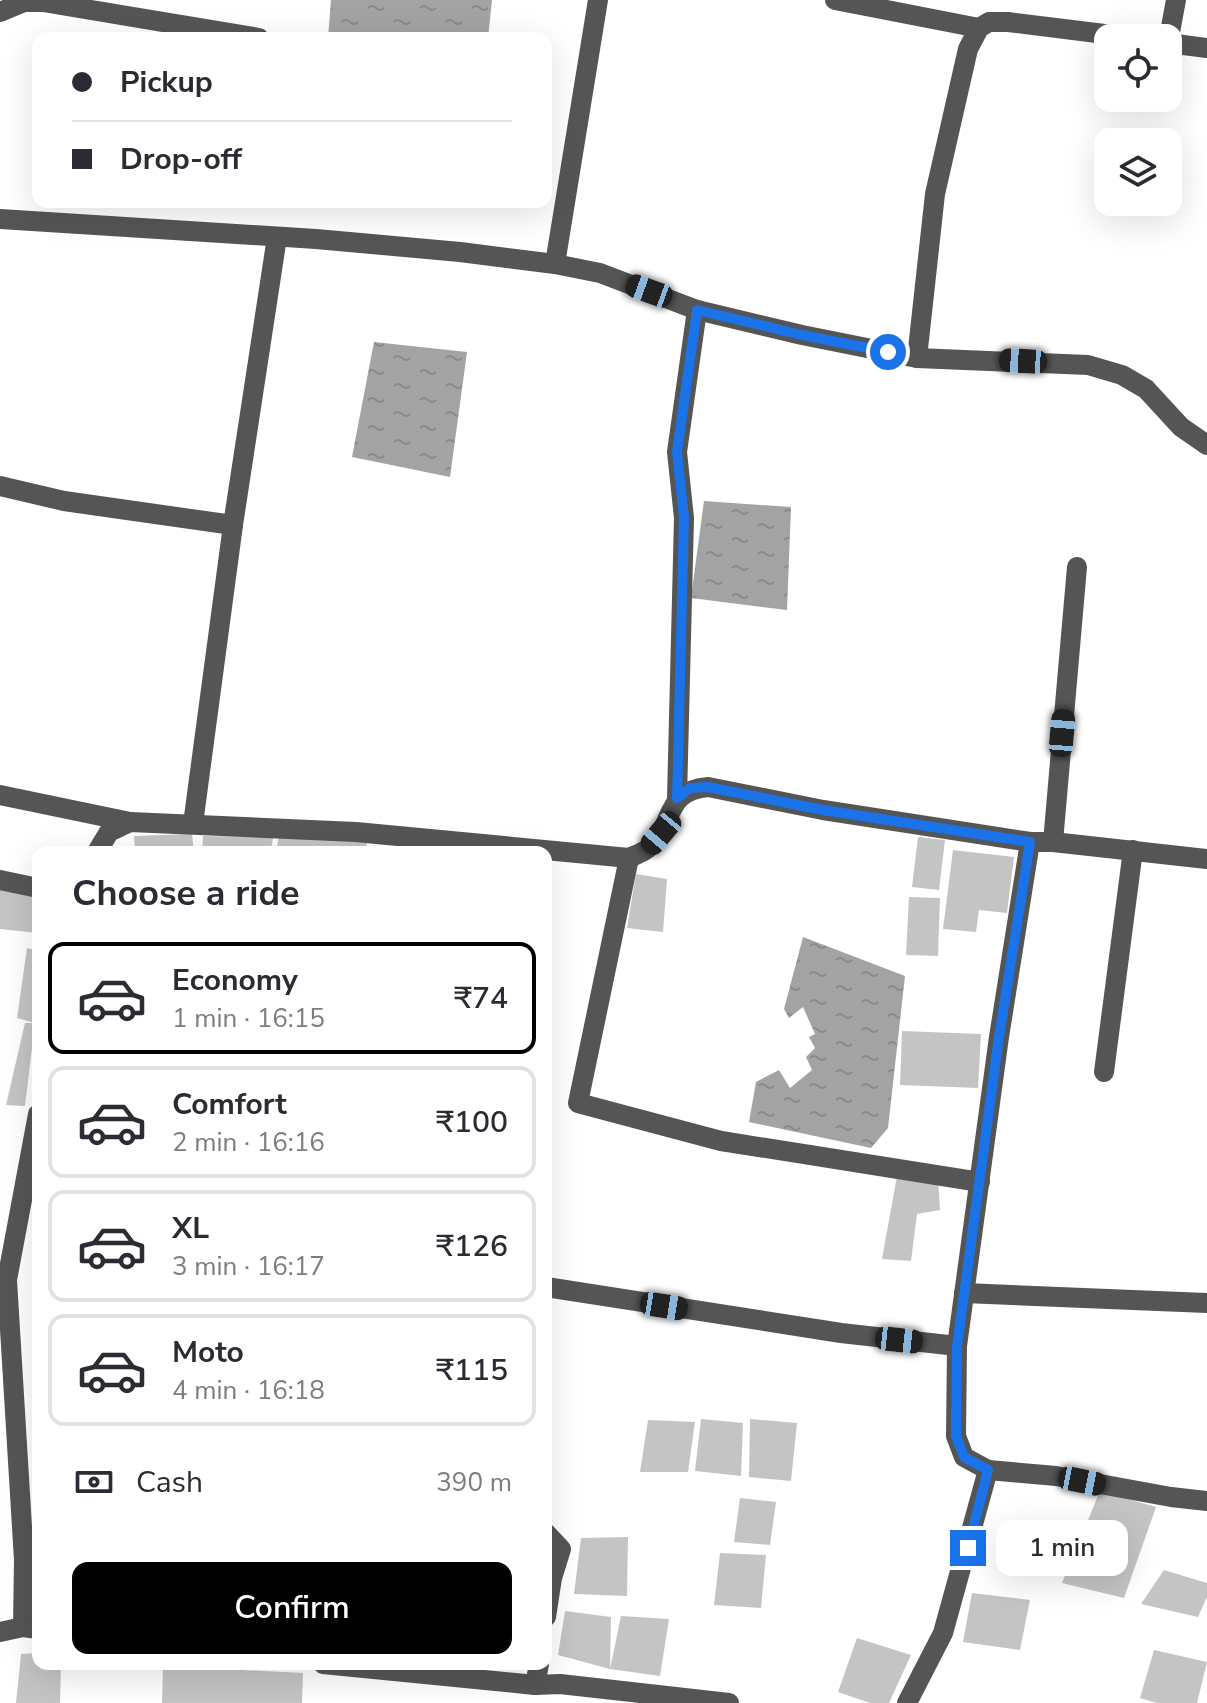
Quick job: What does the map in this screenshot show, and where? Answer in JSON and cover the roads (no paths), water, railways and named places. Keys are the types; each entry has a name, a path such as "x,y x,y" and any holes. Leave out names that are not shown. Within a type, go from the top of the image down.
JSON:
{"street":[{"path":"555,264 598,0"},
{"path":"835,0 979,28"},
{"path":"1172,24 1176,0"},
{"path":"0,12 24,2 43,2 223,32"},
{"path":"917,358 935,194 968,49 979,28 989,22 1008,22 1094,33"},
{"path":"1182,45 1207,48"},
{"path":"0,219 277,237 460,252 555,264 600,273 697,310 917,358 1088,365 1122,375 1146,389 1181,427 1207,445"},
{"path":"193,824 233,525 277,237"},
{"path":"552,851 629,858 647,849 661,833 677,798 684,518 677,452 697,310"},
{"path":"0,486 64,501 233,525"},
{"path":"1053,842 1077,567"},
{"path":"677,798 690,788 708,787 823,810 1030,842 1207,859"},
{"path":"0,795 130,822 356,832 503,846"},
{"path":"101,846 109,832 130,822"},
{"path":"1030,842 957,1346 956,1436 964,1457 988,1470 1056,1476 1207,1501"},
{"path":"1104,1072 1133,850"},
{"path":"629,858 578,1103 721,1141 980,1182"},
{"path":"0,880 32,887"},
{"path":"0,1632 31,1628 7,1280 32,1146"},
{"path":"552,1288 841,1333 957,1346"},
{"path":"964,1293 1207,1303"},
{"path":"907,1703 943,1633 988,1470"},
{"path":"552,1539 561,1549 552,1578"},
{"path":"384,1670 535,1685 559,1693 729,1703"},
{"path":"535,1685 538,1670"}],"water":[{"path":"331,0 492,0 489,32 328,32"},
{"path":"374,342 467,352 450,477 352,457"},
{"path":"704,501 791,507 787,610 691,598"},
{"path":"803,937 905,976 888,1128 871,1148 749,1122 756,1082 779,1070 790,1088 812,1070 806,1057 815,1048 809,1037 815,1034 803,1007 789,1018 784,1009"}]}
